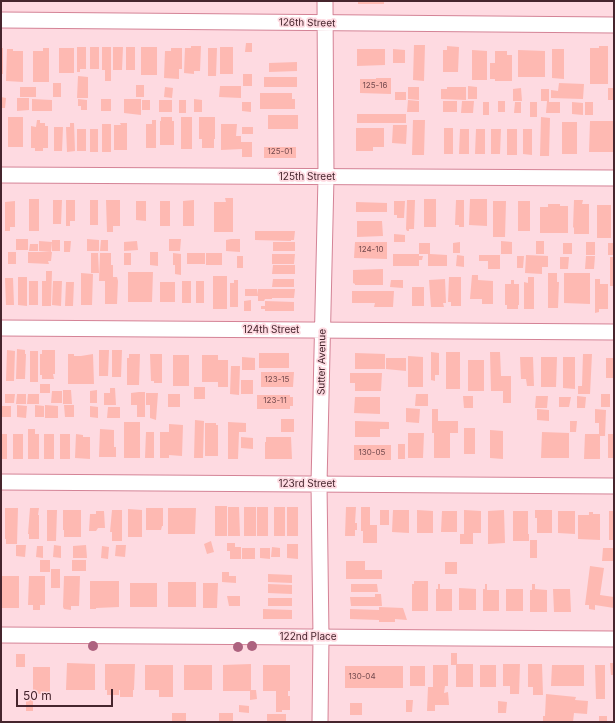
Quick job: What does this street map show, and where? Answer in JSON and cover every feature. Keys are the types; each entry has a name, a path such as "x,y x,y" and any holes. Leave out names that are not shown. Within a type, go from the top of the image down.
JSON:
{"street":[{"name":"Sutter Avenue","path":"320,722 321,637 319,484 326,177 325,1"},
{"name":"126th Street","path":"1,20 614,25"},
{"name":"125th Street","path":"1,175 614,178"},
{"name":"124th Street","path":"1,328 614,332"},
{"name":"123rd Street","path":"1,482 614,486"},
{"name":"122nd Place","path":"1,635 614,639"}],"building":[{"path":"358,1 384,1 384,4 358,4"},
{"path":"246,43 252,43 252,52 245,52"},
{"path":"414,45 425,45 424,81 413,80"},
{"path":"191,46 201,46 200,71 194,71 194,74 184,73 185,48 191,48"},
{"path":"447,46 459,47 458,72 443,72 443,50 447,50"},
{"path":"599,46 608,46 608,84 590,84 590,48 599,48"},
{"path":"77,47 86,47 86,69 80,69 80,72 77,72"},
{"path":"90,47 99,47 99,69 90,69"},
{"path":"102,47 111,47 111,81 105,81 105,70 102,70"},
{"path":"113,47 123,47 122,70 113,70"},
{"path":"126,47 135,47 135,70 126,70"},
{"path":"141,47 157,47 157,75 141,75"},
{"path":"220,47 233,47 233,74 220,74"},
{"path":"1,48 3,48 3,74 1,74"},
{"path":"43,48 49,48 49,82 33,82 33,51 43,51"},
{"path":"59,48 74,48 74,73 59,73"},
{"path":"171,48 182,48 182,69 179,69 179,79 164,78 165,51 171,51"},
{"path":"208,48 217,48 216,76 208,76"},
{"path":"7,49 13,49 13,51 23,51 23,82 6,81"},
{"path":"357,49 385,49 385,65 357,66"},
{"path":"393,49 405,50 405,63 393,63"},
{"path":"552,49 564,49 564,79 552,78"},
{"path":"472,50 487,51 487,80 472,80"},
{"path":"518,50 545,51 545,77 518,77"},
{"path":"495,51 507,51 507,55 512,55 512,81 495,81 495,79 490,79 490,63 495,63"},
{"path":"297,62 297,71 269,72 269,63"},
{"path":"243,74 252,74 252,86 243,86"},
{"path":"78,76 88,77 88,98 77,98"},
{"path":"264,77 297,77 297,87 264,87"},
{"path":"391,78 391,94 360,93 360,79"},
{"path":"53,83 61,83 61,97 53,97"},
{"path":"559,83 584,84 583,99 551,98 551,90 558,91"},
{"path":"136,85 144,85 144,97 136,97"},
{"path":"220,86 241,86 241,98 219,97"},
{"path":"468,86 477,87 477,99 468,99"},
{"path":"20,87 36,87 36,97 20,97"},
{"path":"165,87 173,88 172,98 164,97"},
{"path":"408,87 419,87 419,100 408,99"},
{"path":"447,87 466,87 466,100 441,99 441,89 447,89"},
{"path":"521,88 522,101 513,101 513,89"},
{"path":"608,88 614,88 614,100 608,100"},
{"path":"541,89 549,89 549,102 560,102 560,113 546,113 547,101 541,101"},
{"path":"395,92 406,92 406,100 395,100"},
{"path":"260,93 292,93 292,99 295,99 295,109 260,109"},
{"path":"1,97 6,98 5,108 1,108"},
{"path":"17,98 29,98 29,110 17,111"},
{"path":"32,99 52,100 52,111 32,111"},
{"path":"78,99 87,100 87,110 81,110 81,106 78,106"},
{"path":"101,99 111,99 111,111 101,111"},
{"path":"124,99 141,99 141,115 124,113"},
{"path":"194,99 202,100 202,112 194,112"},
{"path":"142,100 150,100 150,110 142,110"},
{"path":"159,100 172,100 172,112 159,112"},
{"path":"179,100 186,100 186,113 179,113"},
{"path":"408,100 419,101 419,112 407,112"},
{"path":"443,101 457,101 457,112 443,112"},
{"path":"462,101 474,101 473,113 461,113"},
{"path":"498,101 505,101 505,112 498,112"},
{"path":"242,102 251,102 251,112 242,111"},
{"path":"483,102 489,102 489,115 483,115"},
{"path":"515,102 521,102 521,113 514,113"},
{"path":"530,102 537,102 537,117 530,117"},
{"path":"572,102 583,103 583,115 572,114"},
{"path":"585,102 593,102 593,115 585,115"},
{"path":"357,114 406,114 406,123 357,123"},
{"path":"268,115 298,115 298,129 268,129"},
{"path":"8,117 23,117 23,147 8,147"},
{"path":"161,117 172,117 172,121 174,121 174,145 160,145"},
{"path":"181,117 192,117 192,149 181,149"},
{"path":"199,117 215,117 214,148 202,148 202,139 199,139"},
{"path":"541,117 550,118 549,156 540,156"},
{"path":"37,120 40,120 40,123 45,123 45,126 48,126 48,148 43,148 43,151 35,151 35,148 31,148 31,126 36,127"},
{"path":"152,120 156,120 156,148 146,148 146,124 152,124"},
{"path":"413,120 425,120 424,155 412,155"},
{"path":"590,121 614,121 614,152 589,152"},
{"path":"562,122 577,122 577,154 562,154"},
{"path":"70,123 74,123 75,151 67,152 66,127 70,127"},
{"path":"120,123 127,123 127,150 114,150 114,125 121,125"},
{"path":"102,124 111,124 111,152 102,152"},
{"path":"221,124 237,124 236,136 241,136 241,142 252,142 252,157 242,157 242,149 221,150"},
{"path":"393,125 407,125 406,144 392,143"},
{"path":"54,127 63,127 62,151 54,151"},
{"path":"242,127 253,127 253,134 242,134"},
{"path":"356,128 384,128 384,147 373,147 373,151 356,151"},
{"path":"444,128 453,128 453,154 444,154"},
{"path":"77,129 86,129 86,151 77,151"},
{"path":"90,129 98,129 98,152 90,152"},
{"path":"460,129 469,129 469,154 459,154"},
{"path":"476,129 485,129 485,154 475,154"},
{"path":"491,129 501,129 500,154 491,154"},
{"path":"507,129 517,129 517,155 507,155"},
{"path":"523,129 532,129 532,155 523,154"},
{"path":"264,147 296,147 296,158 264,158"},
{"path":"225,198 233,198 233,232 214,232 214,202 226,202"},
{"path":"29,199 39,199 39,231 29,231"},
{"path":"424,199 436,199 436,227 424,227"},
{"path":"470,199 487,199 487,226 469,225"},
{"path":"53,200 62,200 61,224 53,224"},
{"path":"66,200 75,200 75,221 70,221 70,226 66,226"},
{"path":"90,200 98,200 98,225 90,225"},
{"path":"106,200 120,200 120,226 113,226 113,232 107,232"},
{"path":"194,200 194,226 183,226 183,201"},
{"path":"407,200 415,200 414,229 409,229 409,231 406,229"},
{"path":"456,200 464,200 464,227 455,225"},
{"path":"574,200 583,200 582,204 589,204 589,234 574,234"},
{"path":"15,201 15,227 10,227 10,231 5,231 5,202"},
{"path":"136,201 146,201 146,221 136,220"},
{"path":"160,201 170,201 170,226 160,226"},
{"path":"394,201 405,201 404,218 397,218 397,215 394,215"},
{"path":"493,201 506,201 505,237 493,237"},
{"path":"518,201 530,201 530,231 518,231"},
{"path":"356,202 387,203 387,212 356,212"},
{"path":"548,204 568,206 568,233 540,233 540,207 548,207"},
{"path":"597,205 611,205 611,238 597,238"},
{"path":"357,221 382,221 383,236 357,237"},
{"path":"255,231 295,231 294,240 255,240"},
{"path":"394,234 405,235 405,242 394,242"},
{"path":"16,239 28,239 28,250 16,250"},
{"path":"87,239 99,240 99,251 87,251"},
{"path":"169,239 181,239 180,251 169,251"},
{"path":"240,239 240,252 226,251 226,240"},
{"path":"52,240 60,240 60,251 52,251"},
{"path":"101,240 108,240 108,251 100,251"},
{"path":"39,241 52,242 51,252 39,251"},
{"path":"64,241 71,241 70,252 64,252"},
{"path":"137,241 138,250 124,251 124,242"},
{"path":"501,241 512,242 512,254 501,254"},
{"path":"536,241 544,241 544,254 536,254"},
{"path":"273,242 295,242 295,251 273,251"},
{"path":"355,242 387,242 387,259 354,258"},
{"path":"460,242 460,253 453,253 453,243"},
{"path":"586,242 595,242 595,255 586,255"},
{"path":"419,243 430,243 430,254 447,255 447,266 428,266 428,254 419,254"},
{"path":"563,243 572,243 572,254 563,254"},
{"path":"608,243 614,243 614,255 608,255"},
{"path":"30,244 38,244 38,251 29,251"},
{"path":"8,252 16,252 16,264 8,264"},
{"path":"28,252 52,252 51,261 48,261 49,264 28,263"},
{"path":"150,252 158,252 158,266 150,265"},
{"path":"91,253 98,253 99,273 91,273"},
{"path":"100,253 111,253 113,277 117,277 118,281 117,304 105,304 105,281 99,281"},
{"path":"124,253 131,253 131,265 124,265"},
{"path":"173,253 181,254 181,275 175,274"},
{"path":"187,253 205,253 205,264 187,264"},
{"path":"206,253 222,253 222,265 206,265"},
{"path":"272,254 295,254 294,264 272,264"},
{"path":"393,254 419,254 419,256 423,256 422,260 419,260 419,266 393,266"},
{"path":"457,255 464,256 464,267 456,266"},
{"path":"479,255 500,255 500,269 488,269 488,261 479,261"},
{"path":"526,255 548,256 548,267 542,267 542,274 525,273"},
{"path":"237,256 243,256 243,268 237,268"},
{"path":"517,256 524,256 523,268 517,268"},
{"path":"586,256 595,256 594,269 585,269"},
{"path":"560,257 569,257 568,269 560,269"},
{"path":"610,257 614,257 614,286 610,286"},
{"path":"273,265 295,265 295,274 272,274"},
{"path":"383,269 383,285 355,285 353,283 353,270"},
{"path":"46,271 52,271 51,306 42,306 42,281 46,281"},
{"path":"128,272 153,272 152,302 128,302"},
{"path":"81,273 93,274 92,305 81,305"},
{"path":"548,273 557,273 557,282 559,282 558,308 548,308"},
{"path":"564,273 590,273 590,304 564,303"},
{"path":"472,275 478,275 478,280 493,281 493,304 482,304 482,299 470,299"},
{"path":"213,276 227,276 227,309 213,309"},
{"path":"18,277 27,277 27,306 18,305"},
{"path":"449,277 461,277 461,306 451,306 451,302 448,302"},
{"path":"528,277 534,277 534,309 524,309 524,282 528,283"},
{"path":"5,278 13,278 14,305 6,305"},
{"path":"273,279 294,279 294,287 272,287"},
{"path":"445,279 446,303 443,303 444,307 431,307 429,280"},
{"path":"595,279 600,279 600,284 608,284 608,309 599,309 599,312 595,313"},
{"path":"234,280 238,280 238,307 230,307 230,283 234,283"},
{"path":"391,280 403,280 403,288 390,287"},
{"path":"511,280 514,280 514,284 519,284 518,309 507,309 507,305 505,305 505,284 511,284"},
{"path":"29,281 38,281 38,305 29,305"},
{"path":"53,281 62,281 61,306 52,305"},
{"path":"182,281 191,281 191,303 182,303"},
{"path":"196,281 204,281 204,303 196,303"},
{"path":"66,282 74,282 73,306 65,306"},
{"path":"160,282 175,282 175,302 160,302"},
{"path":"412,287 424,287 424,306 412,306"},
{"path":"245,289 257,289 258,295 258,289 295,289 294,298 272,298 265,299 264,301 258,301 258,296 245,296"},
{"path":"352,291 394,291 393,307 374,307 375,303 352,303"},
{"path":"251,300 251,311 244,311 244,301"},
{"path":"265,301 294,302 294,311 265,311 265,309 261,309 261,306 265,306"},
{"path":"17,349 25,350 25,379 16,379"},
{"path":"7,350 15,351 14,381 6,381"},
{"path":"42,350 55,350 54,379 42,379 42,375 40,375 40,354 42,354"},
{"path":"99,350 109,350 108,376 99,376"},
{"path":"112,350 122,350 121,377 112,377"},
{"path":"30,351 38,351 38,382 30,382"},
{"path":"431,352 439,353 439,375 435,375 435,381 431,380"},
{"path":"446,352 460,352 460,389 446,389"},
{"path":"490,352 500,352 501,376 511,376 511,403 503,403 503,391 491,391"},
{"path":"259,353 289,353 289,368 259,368"},
{"path":"355,353 385,354 385,369 355,369"},
{"path":"68,354 81,356 93,354 94,384 68,384"},
{"path":"129,354 140,354 139,385 127,385 127,358 129,358"},
{"path":"150,354 162,354 162,383 154,383 154,381 151,381"},
{"path":"583,354 592,354 590,394 578,394 578,386 582,386"},
{"path":"173,355 189,355 189,386 173,386"},
{"path":"202,355 218,355 218,360 228,360 228,387 218,387 218,382 202,382"},
{"path":"408,356 423,357 423,387 408,387"},
{"path":"242,357 255,358 255,370 242,370"},
{"path":"520,357 533,357 534,386 527,386 526,379 521,379"},
{"path":"541,357 557,357 556,387 541,387"},
{"path":"563,357 575,357 575,389 563,388"},
{"path":"386,358 406,358 406,371 386,369"},
{"path":"606,358 614,358 614,378 606,378"},
{"path":"468,360 484,360 484,391 468,391"},
{"path":"231,366 240,366 239,395 230,394"},
{"path":"261,372 294,372 293,387 261,387"},
{"path":"350,373 382,373 381,391 355,391 355,383 350,383"},
{"path":"241,380 253,380 253,394 241,394"},
{"path":"40,384 50,384 50,393 40,393"},
{"path":"194,387 205,387 205,399 194,399"},
{"path":"110,388 115,388 116,405 104,405 104,393 110,393"},
{"path":"63,390 71,390 72,404 63,404"},
{"path":"97,390 97,403 90,403 90,391"},
{"path":"52,391 62,391 62,403 51,403"},
{"path":"145,392 145,417 137,417 137,405 131,405 131,393"},
{"path":"146,393 158,393 156,420 150,418 150,405 146,405"},
{"path":"5,394 15,394 14,403 5,403"},
{"path":"17,394 26,394 26,404 16,404"},
{"path":"28,394 39,394 39,404 27,404"},
{"path":"168,394 180,394 180,407 168,407"},
{"path":"416,394 428,394 428,406 415,406"},
{"path":"601,394 610,394 610,407 601,407"},
{"path":"257,395 290,395 290,397 293,397 293,406 290,406 290,409 257,409"},
{"path":"463,396 473,396 473,408 464,408"},
{"path":"536,396 548,396 547,408 535,408"},
{"path":"577,396 586,397 585,408 577,408"},
{"path":"355,397 380,397 380,414 354,413"},
{"path":"559,397 571,397 569,407 559,407"},
{"path":"17,405 27,406 26,418 17,417"},
{"path":"35,405 44,406 44,417 35,417"},
{"path":"45,405 58,406 58,418 45,418"},
{"path":"64,405 74,405 74,417 65,417"},
{"path":"1,406 11,406 11,417 1,417"},
{"path":"90,406 98,407 98,418 90,417"},
{"path":"108,407 120,407 120,418 107,418"},
{"path":"406,408 420,409 419,423 406,422"},
{"path":"432,409 438,409 438,421 458,421 458,433 450,433 450,458 434,458"},
{"path":"537,409 549,410 549,421 537,420"},
{"path":"595,409 606,410 605,436 600,436 600,459 584,459 585,434 599,434 599,423 595,423"},
{"path":"281,419 294,419 294,432 281,432"},
{"path":"195,420 204,421 203,458 194,458"},
{"path":"355,421 389,422 389,429 380,429 380,437 355,437"},
{"path":"570,421 577,421 576,432 570,432"},
{"path":"124,422 140,422 140,458 124,458"},
{"path":"228,422 246,423 246,432 239,432 238,459 228,459"},
{"path":"205,423 216,423 216,425 218,425 218,456 205,456"},
{"path":"169,424 183,425 182,456 169,455 169,458 160,458 160,432 169,432"},
{"path":"464,428 475,428 475,454 464,454"},
{"path":"28,429 35,429 35,434 39,434 39,459 28,459"},
{"path":"100,429 114,430 114,447 116,447 116,457 99,457"},
{"path":"490,430 503,431 503,459 490,458"},
{"path":"146,432 154,432 154,458 145,458"},
{"path":"542,432 569,433 569,458 541,458"},
{"path":"408,433 424,433 423,458 408,458"},
{"path":"1,434 7,434 7,459 1,459"},
{"path":"13,434 23,434 23,459 13,459"},
{"path":"44,434 54,434 54,459 44,459"},
{"path":"60,434 70,434 70,459 60,459"},
{"path":"76,434 83,435 83,437 90,437 90,459 75,458"},
{"path":"608,434 614,434 614,458 608,458"},
{"path":"241,437 253,438 253,449 241,448"},
{"path":"266,437 291,437 292,459 265,459"},
{"path":"398,444 405,444 405,459 398,459"},
{"path":"354,445 391,445 391,460 354,460"},
{"path":"215,506 227,506 227,536 215,536"},
{"path":"228,507 239,507 240,536 228,536"},
{"path":"244,507 256,507 256,536 244,536"},
{"path":"257,507 268,507 268,536 257,536"},
{"path":"274,507 285,507 285,536 274,536"},
{"path":"287,507 298,507 298,536 287,536"},
{"path":"346,507 356,507 355,523 357,523 357,530 355,530 355,536 345,536"},
{"path":"361,507 370,507 370,525 377,525 377,543 363,543 363,531 361,531"},
{"path":"5,508 18,508 17,544 6,544"},
{"path":"30,508 39,508 39,539 29,539"},
{"path":"146,508 163,508 163,526 161,530 146,530"},
{"path":"168,508 196,508 195,534 168,534"},
{"path":"128,509 142,510 142,537 128,537"},
{"path":"47,510 57,510 56,541 47,541"},
{"path":"63,510 81,510 81,537 64,537"},
{"path":"112,510 122,510 122,541 112,541 112,532 110,532"},
{"path":"380,510 389,510 389,525 380,525"},
{"path":"393,510 409,510 409,533 392,532"},
{"path":"417,510 433,511 433,533 417,533"},
{"path":"464,510 481,511 481,533 473,533 473,544 460,544 460,534 464,534"},
{"path":"504,510 505,543 488,544 488,511"},
{"path":"535,510 552,510 552,533 537,533 537,518 535,518"},
{"path":"96,511 104,511 105,528 98,528 96,531 89,531 90,514 96,514"},
{"path":"442,511 457,511 457,532 441,532"},
{"path":"513,511 528,511 529,541 513,541"},
{"path":"558,511 575,511 575,534 558,533"},
{"path":"609,511 614,511 614,540 609,540"},
{"path":"589,512 593,512 593,514 600,514 600,540 578,539 578,515 589,515"},
{"path":"530,540 537,540 537,558 530,558"},
{"path":"211,541 214,552 207,554 204,544"},
{"path":"227,543 235,543 235,547 241,547 241,559 230,559 230,551 227,551"},
{"path":"287,544 298,544 298,559 287,558"},
{"path":"16,545 26,545 25,557 16,556"},
{"path":"54,545 61,546 61,558 53,557"},
{"path":"86,545 87,558 73,558 73,546"},
{"path":"116,545 126,545 125,557 115,556"},
{"path":"37,546 43,546 43,558 36,557"},
{"path":"102,546 109,547 108,559 101,558"},
{"path":"272,547 280,548 280,557 271,557"},
{"path":"242,548 255,548 255,559 242,559"},
{"path":"260,548 270,548 270,559 260,558"},
{"path":"603,548 614,548 614,561 602,561"},
{"path":"40,560 50,560 50,572 40,572"},
{"path":"72,560 86,560 86,571 72,571"},
{"path":"346,561 365,561 365,570 382,570 382,579 346,579"},
{"path":"445,562 457,562 457,574 445,574"},
{"path":"590,566 604,568 600,595 614,597 614,608 595,605 595,610 589,609 589,605 585,605"},
{"path":"51,569 60,569 60,588 51,588"},
{"path":"222,572 229,572 229,576 236,576 236,583 222,582"},
{"path":"268,574 292,575 292,583 268,582"},
{"path":"1,576 19,576 19,608 1,608"},
{"path":"29,576 45,576 45,605 40,605 40,610 33,610 33,605 28,605"},
{"path":"64,576 80,576 79,606 71,606 71,610 64,609 63,607"},
{"path":"90,581 119,581 119,607 90,609"},
{"path":"414,581 428,581 428,611 412,611 412,584 414,584"},
{"path":"168,582 196,582 196,607 168,607"},
{"path":"130,583 157,583 157,607 130,607"},
{"path":"203,583 218,583 217,608 203,608"},
{"path":"268,584 292,585 292,594 268,593"},
{"path":"351,584 377,584 378,592 351,592"},
{"path":"438,584 440,584 440,589 452,589 452,611 436,611 436,589 438,589"},
{"path":"485,584 487,584 487,590 499,590 499,611 483,611 483,589 485,589"},
{"path":"532,584 535,584 535,589 547,590 547,612 530,612 530,590 532,590"},
{"path":"459,588 476,589 476,610 459,610"},
{"path":"506,589 523,589 523,611 506,611"},
{"path":"553,589 570,589 571,612 554,612"},
{"path":"375,594 381,594 382,606 351,606 350,597 375,597"},
{"path":"227,596 240,596 240,606 229,606"},
{"path":"268,598 292,598 292,606 268,606"},
{"path":"379,607 403,608 407,620 395,619 395,622 379,622 379,620 350,619 350,609 379,610"},
{"path":"263,609 292,610 292,619 263,619"},
{"path":"451,653 457,653 457,664 473,664 473,687 456,687 456,665 451,665"},
{"path":"16,654 25,654 25,667 16,667"},
{"path":"67,663 95,664 95,690 66,690"},
{"path":"610,663 614,663 614,675 611,675"},
{"path":"105,664 135,664 133,697 120,697 120,690 119,695 107,695 107,690 105,690"},
{"path":"251,664 251,690 256,690 257,699 250,700 250,691 223,691 223,665"},
{"path":"503,664 520,664 519,694 510,694 510,686 503,686"},
{"path":"528,664 542,664 543,695 533,695 533,687 528,687"},
{"path":"145,665 173,665 173,697 159,697 159,690 145,690"},
{"path":"184,665 212,665 212,690 184,690"},
{"path":"263,665 290,665 290,691 288,691 288,696 290,696 290,710 276,712 276,691 263,691"},
{"path":"433,665 448,665 448,686 445,686 444,693 448,692 449,705 435,705 435,711 427,711 428,687 433,687"},
{"path":"480,665 496,665 496,687 480,687"},
{"path":"552,665 584,665 584,686 551,686"},
{"path":"595,665 605,665 605,699 596,699"},
{"path":"345,666 403,666 403,688 345,688"},
{"path":"410,666 425,666 425,686 410,686"},
{"path":"33,667 50,667 50,694 33,694 33,711 26,711 26,693 33,693"},
{"path":"546,694 576,697 575,700 588,701 587,714 574,713 573,722 543,722 543,716 545,716"},
{"path":"406,700 413,700 412,712 406,712"},
{"path":"498,701 507,702 506,713 498,713"},
{"path":"350,703 362,703 362,715 350,715"},
{"path":"239,705 249,706 249,713 239,712"},
{"path":"172,713 186,713 186,722 172,722"},
{"path":"219,713 233,713 233,722 219,722"},
{"path":"267,714 286,714 286,721 267,722"},
{"path":"599,716 607,716 607,722 599,722"}]}
